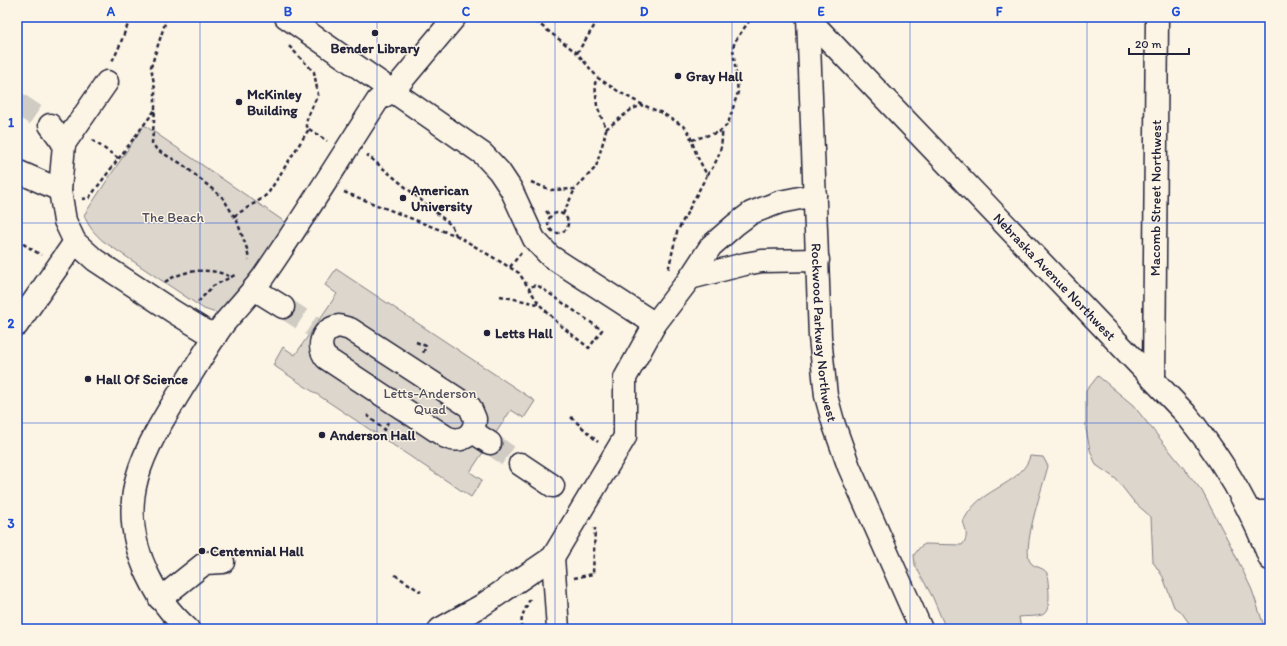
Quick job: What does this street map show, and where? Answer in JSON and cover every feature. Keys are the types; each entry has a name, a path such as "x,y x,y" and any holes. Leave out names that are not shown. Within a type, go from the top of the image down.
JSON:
{"street":[{"path":"177,625 160,599 142,561 136,544 133,508 138,475 152,437 225,323 249,280 378,100 394,90 455,17"},
{"name":"Nebraska Avenue Northwest","path":"808,17 1185,413 1208,442 1235,485 1260,512 1270,559"},
{"name":"Rockwood Parkway Northwest","path":"808,17 820,337 823,374 830,411 849,467 921,629"},
{"name":"Macomb Street Northwest","path":"1154,379 1157,17"},
{"path":"290,20 394,90 483,154 499,171 534,239 550,256 654,324"},
{"path":"107,82 64,144 60,190 66,221 75,242 95,260 186,320 216,337"},
{"path":"50,125 64,144"},
{"path":"19,172 60,190"},
{"path":"440,629 481,606 553,557 625,437 626,378 654,324 690,278 711,246 735,224 751,213 780,202 815,195"},
{"path":"17,325 75,242"},
{"path":"690,278 762,261 818,260"},
{"path":"249,280 283,307"},
{"path":"345,326 441,388 470,407 474,412 475,425 481,437 468,436 458,440 446,437 329,360 322,353 319,331 333,327 345,326"},
{"path":"520,464 553,486"},
{"path":"553,557 558,629"},
{"path":"160,599 205,563 223,562"}],"path":[{"path":"118,51 124,30 132,17"},
{"path":"167,17 151,67 155,89 155,110 151,135 152,143 154,146 182,164 223,198 234,216 247,249 249,262"},
{"path":"530,17 577,53 598,78 643,105 654,108 685,127 707,175"},
{"path":"577,53 600,17"},
{"path":"692,140 722,130 728,124 738,92 733,48 735,41 752,17"},
{"path":"290,20 286,36 288,47 314,72 318,94 307,119 306,125 318,135"},
{"path":"563,214 575,189 596,167 606,129 597,106 595,83 598,78"},
{"path":"606,129 632,110 643,105"},
{"path":"89,198 155,110"},
{"path":"234,216 257,202 269,192 309,129"},
{"path":"668,273 677,232 707,175 716,162 720,152 722,130"},
{"path":"92,140 118,158"},
{"path":"362,151 451,224 456,235"},
{"path":"530,182 551,190 575,189"},
{"path":"343,192 456,235 510,267 519,273 539,304 560,325 589,348 602,330 537,285 529,287"},
{"path":"556,213 563,214 568,222 566,228 561,232 552,231 548,222 551,216 556,213"},
{"path":"17,240 47,258"},
{"path":"510,267 523,250"},
{"path":"161,285 176,277 196,271 220,272 231,277 249,280"},
{"path":"196,305 213,286 231,277"},
{"path":"500,296 539,304"},
{"path":"416,342 426,346"},
{"path":"367,416 384,430"},
{"path":"394,575 421,592"},
{"path":"521,629 522,616 532,593"}],"green space":[{"name":"The Beach","path":"144,125 285,222 286,227 227,311 216,313 204,309 103,241 92,230 84,215"},
{"name":"Letts-Anderson Quad","path":"336,269 535,401 524,418 511,410 470,472 482,480 471,497 273,365 283,347 295,355 337,294 325,285"},
{"path":"1098,376 1133,405 1202,491 1252,590 1265,629 1193,629 1182,613 1174,607 1163,577 1153,562 1151,517 1134,502 1116,479 1096,465 1090,450 1086,429 1086,391"},
{"path":"1030,456 1043,457 1048,466 1031,526 1028,550 1030,562 1047,573 1049,590 1048,608 1042,615 1019,617 1021,629 946,629 933,598 915,565 914,555 920,547 925,544 962,545 966,539 966,531 963,521 969,511 986,495 1013,479 1026,465"}],"tunnel":[{"path":"17,103 50,125"},
{"path":"283,307 314,327"},
{"path":"490,443 520,464"}],"place":[{"name":"Bender Library","path":"375,33"},
{"name":"Gray Hall","path":"678,76"},
{"name":"McKinley Building","path":"239,102"},
{"name":"American University","path":"403,198"},
{"name":"Letts Hall","path":"487,333"},
{"name":"Hall Of Science","path":"88,379"},
{"name":"Anderson Hall","path":"322,435"},
{"name":"Centennial Hall","path":"202,551"}]}
